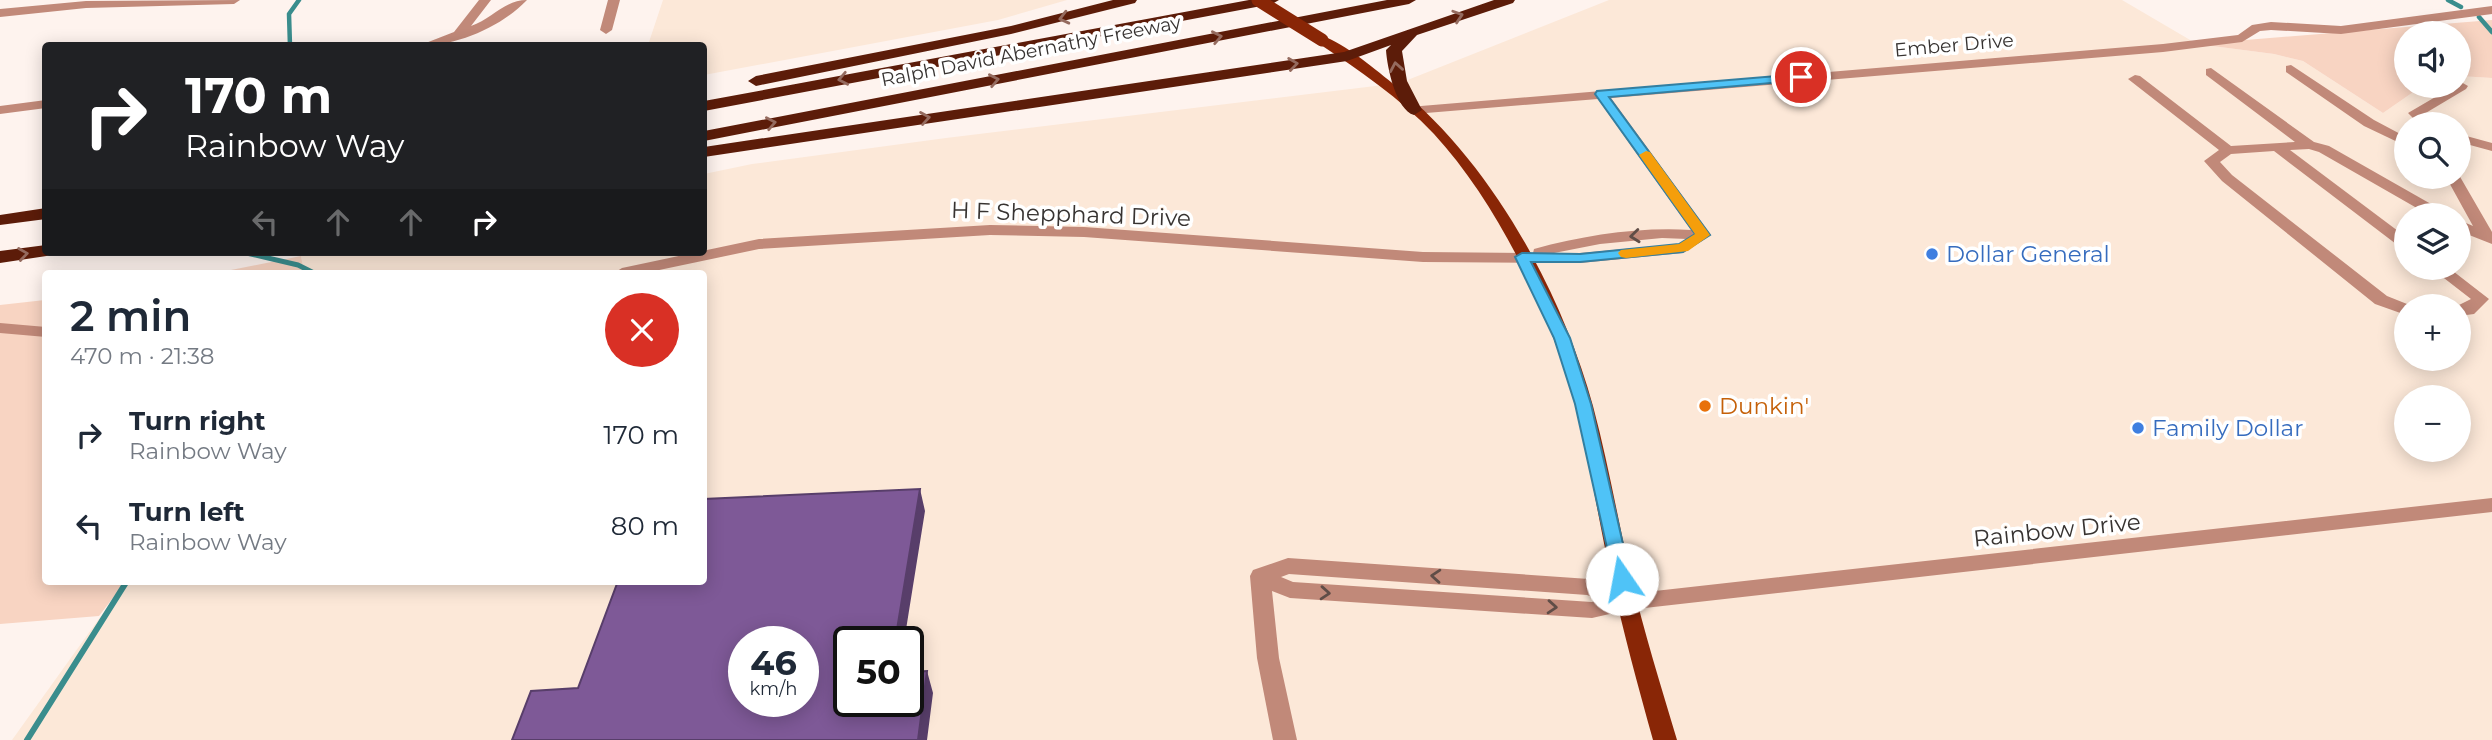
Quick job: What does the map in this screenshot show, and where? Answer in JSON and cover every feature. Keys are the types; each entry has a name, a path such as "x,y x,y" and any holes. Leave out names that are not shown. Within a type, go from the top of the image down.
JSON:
{"highway":[{"path":"707,91 1011,30 1130,0"},
{"name":"Ralph David Abernathy Freeway","path":"707,105 1272,0"},
{"name":"Ralph David Abernathy Freeway","path":"707,135 1409,0"},
{"path":"707,152 1348,56 1508,0"},
{"path":"1414,110 1400,87 1394,50 1401,40 1416,30"},
{"path":"0,221 42,215"},
{"path":"0,257 42,252"}],"main road":[{"path":"1258,0 1348,56 1448,142 1468,167 1522,257 1562,338 1583,404 1627,602 1665,740"}],"street":[{"path":"0,13 35,6 234,0"},
{"path":"457,36 485,0"},
{"path":"437,42 484,26 521,0"},
{"path":"606,30 614,0"},
{"name":"Ember Drive","path":"1414,110 2164,48 2242,38 2256,28 2271,26 2341,30 2492,10"},
{"path":"2291,69 2369,122 2394,136"},
{"path":"2211,72 2309,145"},
{"path":"2135,79 2228,150"},
{"name":"H F Shepphard Drive","path":"707,255 759,244 990,230 1084,232 1423,257 1580,258 1683,248 1703,235 1601,94"},
{"path":"2417,112 2441,98"},
{"path":"0,110 42,105"},
{"path":"2471,141 2492,147"},
{"path":"2394,305 2381,300 2227,178 2211,161 2228,150 2309,145 2324,149 2419,203"},
{"path":"2278,148 2394,235"},
{"path":"2460,189 2490,240"},
{"path":"2471,231 2490,240"},
{"name":"H F Shepphard Drive","path":"636,270 702,256"},
{"path":"2455,280 2481,299 2471,307"},
{"path":"0,328 42,332"},
{"name":"Rainbow Drive","path":"1284,740 1268,658 1260,576 1290,590 1592,610 1627,602 2492,505"}],"shaded area":[{"path":"663,0 1067,0 998,20 707,74 707,42 649,42"},
{"path":"1609,0 2122,0 2197,44 2274,54 2303,61 2383,113 2405,98 2471,98 2471,77 2492,78 2492,740 12,740 123,585 707,585 707,270 303,270 301,256 707,256 707,173 752,164 1400,83"},
{"path":"2492,20 2492,78 2471,77 2471,22"},
{"path":"2394,28 2394,98 2405,98 2383,113 2303,61 2274,54 2197,44"},
{"path":"301,256 303,270 231,270"},
{"path":"42,300 42,585 123,585 99,616 0,624 0,305"}],"building":[{"path":"920,489 898,626 833,626 833,717 921,717 918,740 512,740 531,691 578,688 617,585 707,585 707,499"},
{"path":"924,671 927,671 924,694"}],"waterway":[{"path":"290,42 289,14 299,0"},
{"path":"2448,0 2461,7"},
{"path":"2479,17 2492,32"},
{"path":"259,256 308,270"},
{"path":"27,740 124,585"}],"slow traffic":[{"path":"1626,253 1683,248 1703,235 1646,155"}],"place":[{"name":"Dollar General","path":"1932,254"},
{"name":"Dunkin'","path":"1705,406"},
{"name":"Family Dollar","path":"2138,428"}],"route":[{"path":"1622,579 1583,404 1562,338 1522,257 1580,258 1683,248 1703,235 1601,94 1801,77"}]}
